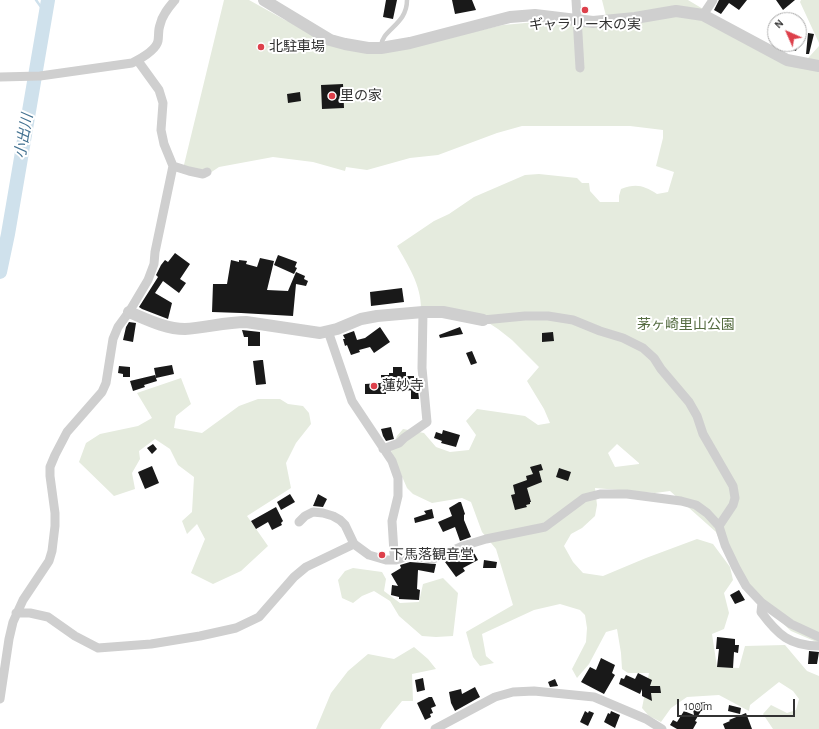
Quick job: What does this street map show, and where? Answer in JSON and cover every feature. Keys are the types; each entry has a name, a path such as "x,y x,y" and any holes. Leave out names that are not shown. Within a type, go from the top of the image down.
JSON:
{"street":[{"path":"0,77 40,76 132,64 158,43 160,24 165,12 175,0"},
{"path":"264,0 330,40 357,47 381,48 410,43 510,17 535,15 593,22 635,18 676,11 703,15 787,60 819,66"},
{"path":"576,0 580,68"},
{"path":"703,15 713,0"},
{"path":"0,699 8,639 16,613 49,561 52,551 55,520 50,467 67,432 102,392 106,383 112,339 148,280 154,264 155,252 173,166 164,144 161,130 162,96 138,60"},
{"path":"173,166 203,174 207,172"},
{"path":"129,312 164,326 184,329 241,322 320,333 337,329 361,319 423,312 443,312 483,320 525,316 548,316 574,320 600,331 623,338 643,348 654,358 661,369 690,402 697,416 703,434 733,486 735,498 733,505 719,526"},
{"path":"383,449 399,443 428,422 422,368 423,312"},
{"path":"328,331 352,401 392,461 398,478 398,496 392,521 393,545 396,560"},
{"path":"299,522 304,516 313,512 323,513 333,516 345,526 354,544 369,555 386,560 396,560 409,556 433,559 463,546 486,539 545,527 584,498 600,494 627,494 681,501 696,505 707,513 719,526 725,545 746,586 762,603 776,615 791,624 819,636"},
{"path":"16,613 30,613 48,617 75,636 98,648 151,644 200,636 236,628 259,617 294,577 306,568 354,544"},
{"path":"762,603 761,612 770,625 781,635 795,643 805,646 819,646"},
{"path":"435,729 495,697 514,692 534,691 594,697 646,719 662,729"}],"lane":[{"path":"381,48 381,42 385,35 402,18 407,7 407,0"}],"green space":[{"name":"茅ヶ崎里山公園","path":"224,0 249,0 285,20 388,52 503,25 548,21 608,24 602,0 688,0 767,47 767,52 775,52 800,67 819,46 819,643 791,631 765,607 722,546 716,532 670,491 655,493 595,488 597,505 595,516 582,528 571,534 564,546 573,562 583,573 603,576 697,539 713,544 730,567 733,580 724,593 729,613 724,629 712,634 717,667 739,668 745,646 785,645 807,671 819,676 819,729 773,729 763,714 771,705 787,713 796,710 799,699 793,691 779,682 750,705 749,711 719,695 687,697 671,708 661,722 649,716 642,708 649,673 628,673 622,669 617,629 606,632 589,664 577,678 572,669 586,642 587,628 585,615 580,610 560,604 534,610 482,634 486,656 494,663 480,666 473,657 466,632 513,605 496,549 482,532 471,502 462,498 432,503 413,494 407,488 391,451 397,436 403,429 424,433 436,447 450,452 469,450 476,435 466,421 477,409 525,416 538,425 550,423 544,409 527,381 539,367 512,340 475,314 421,308 419,291 416,283 397,246 434,221 449,214 474,197 525,175 539,174 577,178 582,183 589,183 590,191 600,202 619,202 621,189 632,186 644,187 657,194 668,192 674,172 656,166 663,138 663,130 630,126 522,126 497,133 438,155 410,158 367,170 346,167 345,171 313,162 273,157 219,167 204,177 182,173","holes":["617,444 639,464 615,467 608,453"]},
{"path":"801,0 819,0 819,43 807,17 807,12 805,12 800,2"},
{"path":"181,378 191,404 176,416 174,428 202,433 239,406 258,399 280,399 288,404 303,406 309,413 311,424 296,443 286,463 291,488 247,516 268,546 241,571 213,584 191,573 205,539 197,524 187,534 182,521 192,512 194,477 178,465 170,449 155,439 139,451 140,459 132,473 135,489 114,496 79,462 86,443 100,434 138,426 152,418 137,393"},
{"path":"353,568 382,572 386,579 384,591 400,603 419,602 423,584 443,578 458,593 453,636 422,636 399,616 390,601 374,591 362,596 353,603 342,598 338,580 345,571"},
{"path":"414,647 428,659 436,669 412,674 413,701 402,701 380,729 316,729 331,693 348,671 368,654 394,659"}],"building":[{"path":"386,0 397,0 393,19 383,17"},
{"path":"452,0 472,0 476,10 455,14"},
{"path":"719,0 747,0 739,10 729,3 721,14 714,10"},
{"path":"776,0 795,0 783,10"},
{"path":"808,33 814,34 809,54 806,54"},
{"name":"里の家","path":"343,84 344,108 322,109 321,85"},
{"path":"300,92 301,101 288,103 287,94"},
{"path":"175,253 190,264 180,279 186,283 179,293 163,281 155,293 172,303 168,319 139,307 158,277 156,275 161,265 165,260 168,262"},
{"path":"278,255 297,262 295,267 297,268 294,274 274,265"},
{"path":"260,258 274,261 267,290 288,291 296,272 305,276 304,279 308,281 306,286 296,284 293,316 212,312 213,284 227,284 231,260 239,262 239,260 247,261 246,264 257,267"},
{"path":"402,288 404,302 371,306 370,292"},
{"path":"129,322 136,323 133,342 123,340 126,327"},
{"path":"380,327 390,342 374,353 370,347 359,350 360,352 351,355 347,345 345,346 343,339 345,339 343,335 354,331 357,340 365,338"},
{"path":"460,327 463,334 440,338 439,335"},
{"path":"242,330 260,332 260,346 248,346 248,337 244,337"},
{"path":"553,332 554,341 542,342 542,333"},
{"path":"472,351 477,363 471,365 466,353"},
{"path":"263,360 266,384 256,385 253,361"},
{"path":"172,365 174,374 156,378 154,368"},
{"path":"119,366 130,367 130,377 123,377 123,374 118,373"},
{"path":"393,367 402,367 402,372 406,372 406,376 414,376 414,390 386,391 386,394 365,394 365,384 381,383 381,375 389,375 389,373 393,373"},
{"path":"155,375 157,381 144,385 145,387 133,391 130,381"},
{"path":"411,390 418,390 419,399 411,399"},
{"path":"391,427 394,439 386,441 381,429"},
{"path":"443,430 460,435 456,447 441,443 442,441 434,438 436,432 442,434"},
{"path":"153,444 157,449 152,454 147,448"},
{"path":"541,464 543,470 539,471 542,482 527,488 531,502 530,504 526,505 527,507 515,510 511,495 515,494 513,485 527,480 526,476 533,474 530,467"},
{"path":"152,466 159,483 145,489 138,472"},
{"path":"559,468 571,472 568,481 556,477"},
{"path":"290,494 295,502 281,510 277,502"},
{"path":"318,494 327,499 323,507 313,506"},
{"path":"461,502 465,514 464,520 471,537 460,541 455,527 443,532 438,522 452,516 449,508"},
{"path":"276,507 283,521 281,523 282,525 272,530 268,522 256,529 251,521"},
{"path":"432,509 434,518 415,523 414,518 426,514 424,511"},
{"path":"472,549 478,560 463,568 465,571 456,577 445,562"},
{"path":"484,560 497,562 496,568 483,568"},
{"path":"410,562 436,564 434,573 418,570 417,589 420,590 419,600 399,599 399,597 391,595 392,585 398,586 391,574 401,568 400,565"},
{"path":"739,590 745,600 735,604 730,595"},
{"path":"717,637 735,639 735,645 739,645 738,653 734,652 733,668 717,667 719,649 716,649"},
{"path":"809,651 819,652 817,664 808,664"},
{"path":"601,658 615,665 612,673 615,675 604,694 581,682 590,667 596,670"},
{"path":"638,673 652,680 650,686 660,686 661,693 651,693 652,701 642,696 642,689 640,694 619,684 621,678 624,679 626,675 635,679"},
{"path":"423,678 425,690 417,692 415,680"},
{"path":"555,679 558,686 550,687 548,682"},
{"path":"475,687 480,697 455,711 451,703 449,692 461,689 462,694"},
{"path":"432,697 436,706 431,708 433,713 430,714 431,717 425,720 417,703"},
{"path":"705,702 706,710 701,711 695,721 697,722 693,729 677,729 670,725 673,720 677,722 684,711 694,715 692,704"},
{"path":"729,705 741,708 740,714 728,711"},
{"path":"585,711 588,713 589,711 594,713 588,726 580,722"},
{"path":"611,711 620,715 615,728 604,722 608,713 610,714"},
{"path":"746,713 752,729 725,729 723,724"}],"waterway":[{"path":"36,0 46,14"},
{"name":"小出川","path":"0,272 8,234 48,0"}],"place":[{"name":"ギャラリー木の実","path":"585,10"},
{"name":"北駐車場","path":"261,47"},
{"name":"里の家","path":"332,96"},
{"name":"蓮妙寺","path":"374,386"},
{"name":"下馬落観音堂","path":"382,555"}]}
